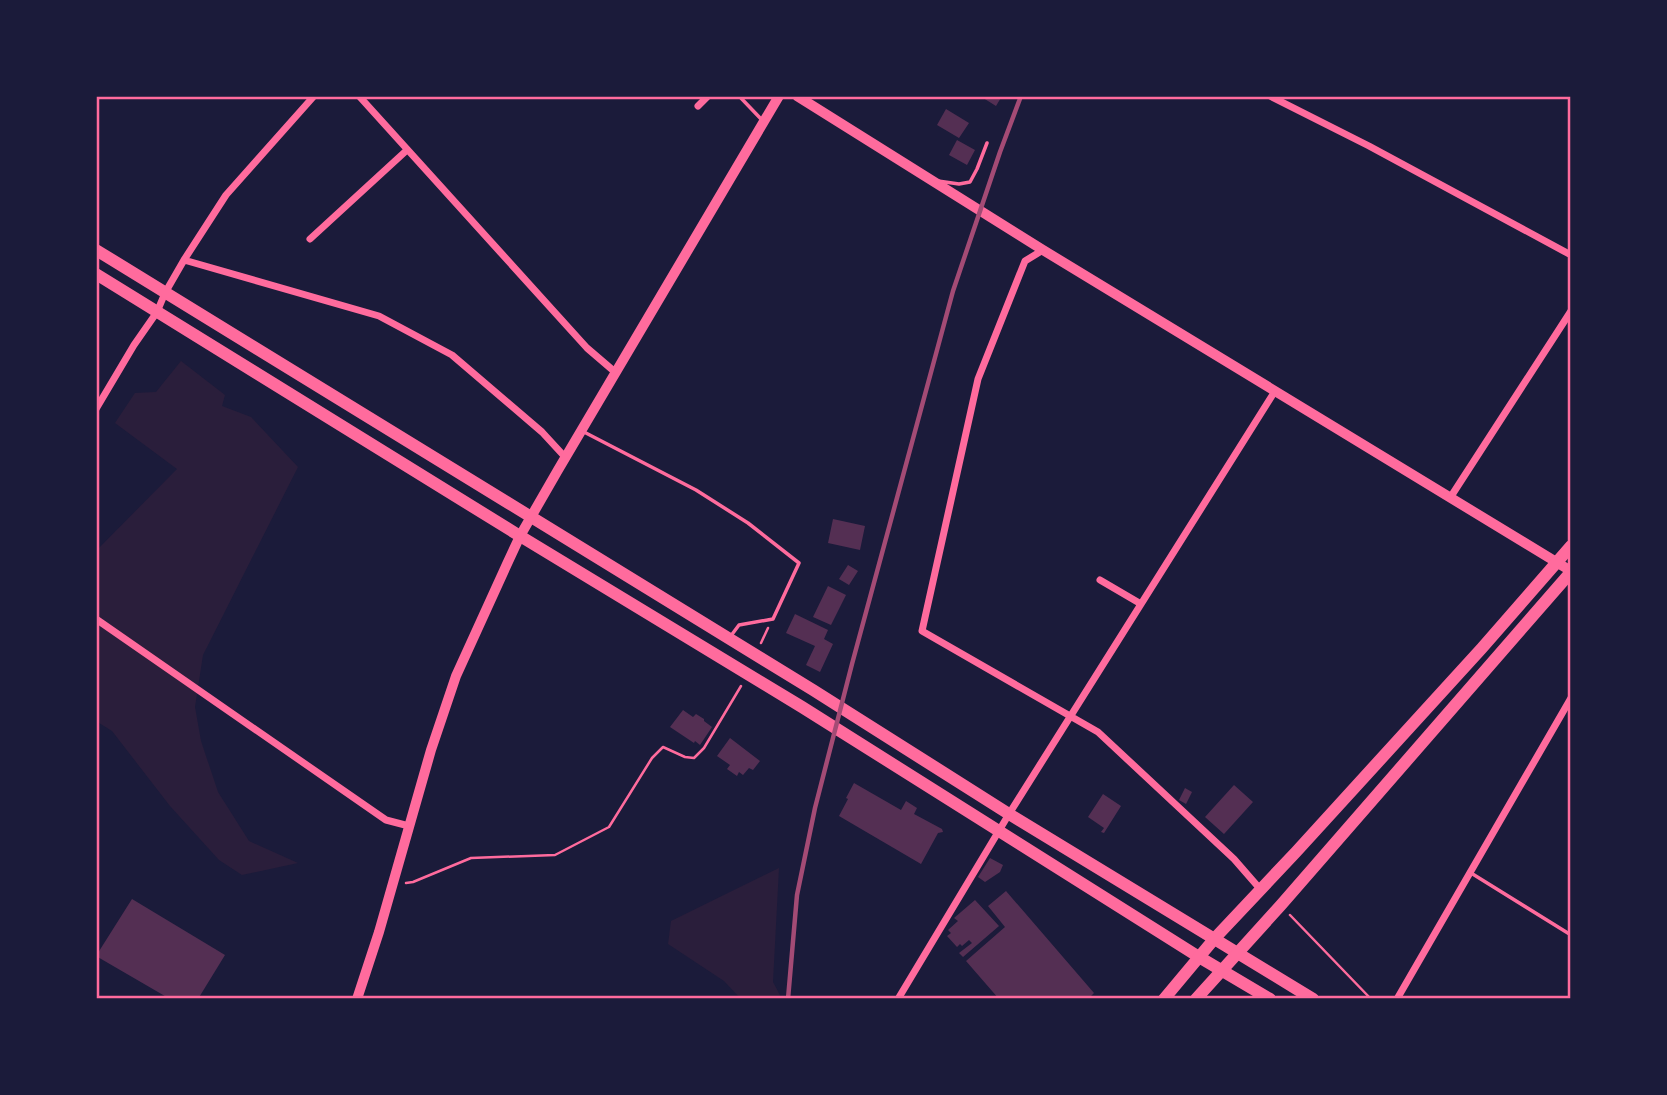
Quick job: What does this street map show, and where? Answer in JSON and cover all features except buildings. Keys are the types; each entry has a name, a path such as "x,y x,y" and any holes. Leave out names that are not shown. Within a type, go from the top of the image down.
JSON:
{"main road":[{"path":"96,250 1313,999"},
{"path":"96,274 802,707 1269,999"},
{"path":"1164,999 1215,938 1482,648 1571,546"},
{"path":"1196,999 1571,571"}],"street":[{"path":"96,409 157,312 184,260 226,195 314,96"},
{"path":"359,96 587,348 615,372"},
{"path":"698,106 708,96"},
{"path":"357,999 431,750 456,676 520,536 779,96"},
{"path":"797,96 1021,237 1571,571"},
{"path":"1270,96 1369,146 1571,256"},
{"path":"310,239 407,150"},
{"path":"1043,250 1025,261 978,379 922,631 1098,732 1234,859 1261,890"},
{"path":"184,260 379,316 452,355 542,432 565,457"},
{"path":"1450,498 1571,311"},
{"path":"898,999 1009,814 1275,391"},
{"path":"1100,580 1141,604"},
{"path":"96,619 386,820 409,826"},
{"path":"1397,999 1571,698"}],"lane":[{"path":"739,96 764,122"},
{"path":"929,180 959,184 970,182 987,143"},
{"path":"581,430 696,489 748,523 799,564 773,619 739,625 729,639"},
{"path":"1469,872 1571,934"}],"path":[{"path":"393,884 413,882 471,858 555,855 609,827 652,758 663,747 685,757 694,758 699,754 741,686"},
{"path":"1281,905 1371,999"}],"shaded area":[{"path":"181,361 225,395 222,406 251,417 298,467 203,655 195,707 201,741 218,792 249,841 298,863 242,875 219,860 170,806 112,731 96,721 96,551 177,469 115,423 135,393 156,392"},
{"path":"779,868 773,982 782,999 741,999 724,981 668,944 671,921"}],"railway":[{"path":"788,999 797,895 815,808 852,664 953,291 1021,96"}]}
